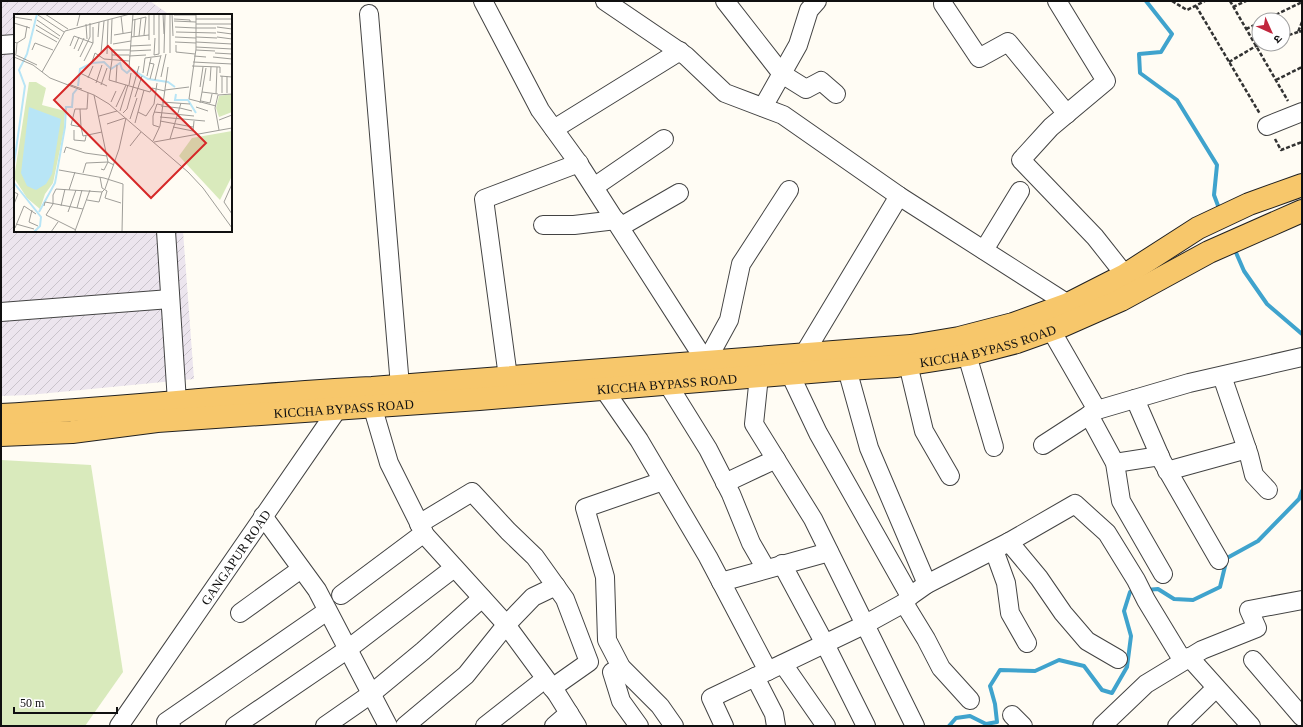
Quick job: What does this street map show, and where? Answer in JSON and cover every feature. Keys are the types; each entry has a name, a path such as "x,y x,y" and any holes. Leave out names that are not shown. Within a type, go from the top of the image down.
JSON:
{"main road":[{"path":"400,395 508,377 603,379 706,371 804,354 911,346 973,347 1013,324 1068,304 1125,275 1198,228 1249,204 1302,184"},
{"name":"KICCHA BYPASS ROAD","path":"1,435 72,432 298,401 337,409 363,395 400,395 603,379 667,383 706,371 759,376 897,366 973,347 1018,342 1051,330 1121,300 1209,252 1302,211"},
{"path":"1,414 75,411 177,402 298,401 363,395"}],"street":[{"path":"483,1 540,110 579,163 618,224 706,371"},
{"path":"605,1 680,51 725,92 783,115 899,196 1068,304"},
{"path":"725,1 782,74 806,89 820,81 836,94"},
{"path":"1057,1 1106,81 1051,127 1021,160 1095,237 1125,275"},
{"path":"943,2 979,58 1008,42 1067,114"},
{"path":"763,107 798,45 810,4"},
{"path":"369,14 400,395"},
{"path":"1,45 14,44"},
{"path":"554,129 680,51"},
{"path":"1267,126 1299,114"},
{"path":"594,187 664,139"},
{"path":"508,377 484,199 579,163"},
{"path":"706,371 729,320 741,264 789,190"},
{"path":"984,250 1020,191"},
{"path":"543,225 618,224 679,192"},
{"path":"804,354 899,196"},
{"path":"166,232 177,402"},
{"path":"1,312 170,299"},
{"path":"1051,330 1093,413 1115,463 1121,501 1163,574"},
{"path":"973,347 994,447"},
{"path":"1043,445 1093,413 1189,383 1302,357"},
{"path":"908,364 924,431 950,476"},
{"path":"848,369 869,448 927,584"},
{"path":"790,374 818,433 907,599 941,668 970,700"},
{"path":"759,376 754,424 813,519 915,726"},
{"path":"1222,376 1247,448 1254,475 1268,490"},
{"path":"603,379 708,557 768,671 826,726"},
{"path":"667,383 708,449 752,543 774,567 825,644 866,726"},
{"path":"363,395 389,463 422,529 454,568 506,625 549,683 573,720 554,726"},
{"path":"1135,399 1164,464 1219,560"},
{"name":"GANGAPUR ROAD","path":"119,726 337,409"},
{"path":"1115,463 1164,464 1247,448"},
{"path":"725,483 776,459"},
{"path":"663,481 585,508 606,577 607,640 621,667 660,706 674,726"},
{"path":"341,595 422,529 472,492 508,531 535,557 565,599 589,662 549,683 485,726"},
{"path":"724,726 711,698 864,625 907,599 927,584 1009,542 1075,504 1107,533 1136,580 1146,600 1186,659 1216,688 1250,726"},
{"path":"263,516 317,590 388,726"},
{"path":"1009,542 1039,578 1064,613 1087,641 1118,659"},
{"path":"994,550 1006,583 1010,613 1027,643"},
{"path":"721,582 828,552"},
{"path":"235,726 348,649 454,568"},
{"path":"240,613 301,569"},
{"path":"405,726 466,675 506,625 533,597 556,586"},
{"path":"325,726 371,694 423,651 482,598"},
{"path":"1102,726 1146,684 1202,650 1257,628 1249,610 1302,600"},
{"path":"171,726 166,722 327,611"},
{"path":"1253,660 1302,717"},
{"path":"621,667 612,672 621,701 639,726"},
{"path":"768,671 776,726"},
{"path":"1177,726 1216,688"}],"path":[{"path":"1172,1 1187,10 1205,1"},
{"path":"1230,1 1251,38"},
{"path":"1233,7 1246,1"},
{"path":"1281,12 1302,2"},
{"path":"1196,6 1281,150 1302,142"},
{"path":"1298,32 1302,22"},
{"path":"1246,29 1251,27"},
{"path":"1291,34 1302,31"},
{"path":"1229,62 1251,49"},
{"path":"1260,52 1299,114"},
{"path":"1276,80 1302,67"}],"shaded area":[{"path":"1,1 150,1 167,14 14,14 14,232 183,232 194,379 29,395 1,396"}],"green space":[{"path":"1,460 91,465 123,672 85,726 1,726"}],"waterway":[{"path":"1146,1 1172,34 1161,52 1139,54 1140,73 1177,100 1217,165 1214,195 1220,211"},
{"path":"1234,248 1244,271 1267,304 1302,334"},
{"path":"1146,590 1158,589 1174,599 1193,600 1220,587 1227,558 1258,541 1299,499 1302,491"},
{"path":"949,726 956,718 970,716 986,724 997,722 995,704 990,686 1000,670 1035,671 1059,660 1084,666 1102,690 1112,693 1127,667 1131,636 1124,611 1130,592 1135,591"}]}
